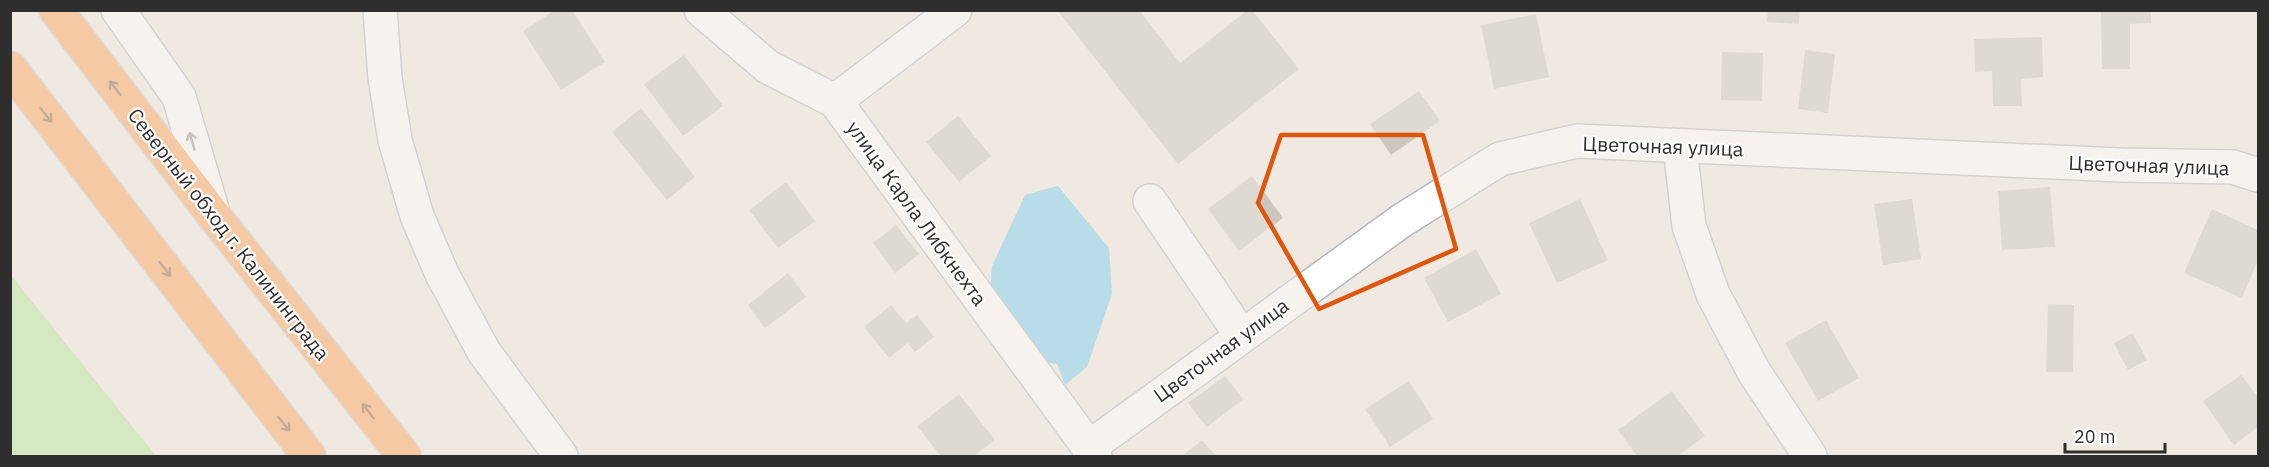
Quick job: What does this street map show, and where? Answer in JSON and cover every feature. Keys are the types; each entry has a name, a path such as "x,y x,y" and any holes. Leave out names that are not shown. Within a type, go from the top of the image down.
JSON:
{"highway":[{"name":"Северный обход г. Калининграда","path":"56,10 215,217 404,456"},
{"path":"10,68 309,456"}],"street":[{"path":"117,10 179,97 215,217"},
{"path":"380,10 385,78 394,140 417,216 442,274 484,352 561,456"},
{"name":"улица Карла Либкнехта","path":"701,10 768,67 835,100 1092,452"},
{"path":"835,100 955,10"},
{"name":"Цветочная улица","path":"1092,452 1241,335 1401,221 1500,159 1577,141 2121,165 2233,167 2259,175"},
{"path":"1680,147 1689,226 1713,294 1754,372 1810,456"},
{"path":"1150,201 1241,335"}],"highlighted area":[{"path":"1281,135 1423,135 1456,249 1319,309 1258,203"}],"green space":[{"path":"10,274 156,456 11,456"}],"water":[{"path":"1058,186 1109,248 1112,294 1087,367 1065,385 1057,364 1030,360 989,304 992,266 1025,195"}],"building":[{"path":"555,10 572,10 605,62 561,90 523,31"},
{"path":"1057,10 1139,10 1180,63 1248,10 1252,10 1299,69 1178,164"},
{"path":"1768,10 1800,10 1799,24 1767,22"},
{"path":"2101,10 2151,10 2151,23 2130,24 2130,69 2102,69"},
{"path":"1536,14 1549,77 1494,89 1481,25"},
{"path":"2042,37 2043,77 2021,79 2022,106 1993,106 1992,71 1975,72 1974,39"},
{"path":"1805,50 1835,54 1828,113 1798,109"},
{"path":"1722,52 1763,53 1762,101 1721,100"},
{"path":"684,55 723,106 683,136 644,84"},
{"path":"1419,91 1440,121 1391,155 1370,124"},
{"path":"641,108 695,177 667,200 612,132"},
{"path":"958,116 991,156 959,182 926,142"},
{"path":"1252,176 1283,218 1239,251 1208,209"},
{"path":"786,182 815,221 778,248 749,210"},
{"path":"2050,187 2055,247 2002,250 1998,191"},
{"path":"1580,199 1608,260 1557,283 1529,223"},
{"path":"1912,199 1921,259 1883,265 1874,204"},
{"path":"2212,209 2258,230 2258,260 2242,298 2184,273"},
{"path":"896,225 919,254 895,273 873,243"},
{"path":"1476,249 1501,294 1448,322 1424,278"},
{"path":"788,273 806,297 765,328 748,305"},
{"path":"2048,304 2074,305 2073,372 2046,372"},
{"path":"891,305 906,323 917,315 934,337 915,352 908,343 889,358 864,327"},
{"path":"1826,320 1859,378 1818,401 1785,343"},
{"path":"2133,333 2147,360 2128,370 2114,343"},
{"path":"2241,375 2258,397 2258,427 2234,445 2203,401"},
{"path":"1225,376 1243,399 1207,427 1188,403"},
{"path":"1409,381 1433,419 1390,447 1365,409"},
{"path":"1672,391 1705,436 1678,456 1637,456 1618,430"},
{"path":"959,394 995,440 974,456 941,456 917,426"},
{"path":"1202,440 1216,456 1182,456"}]}
